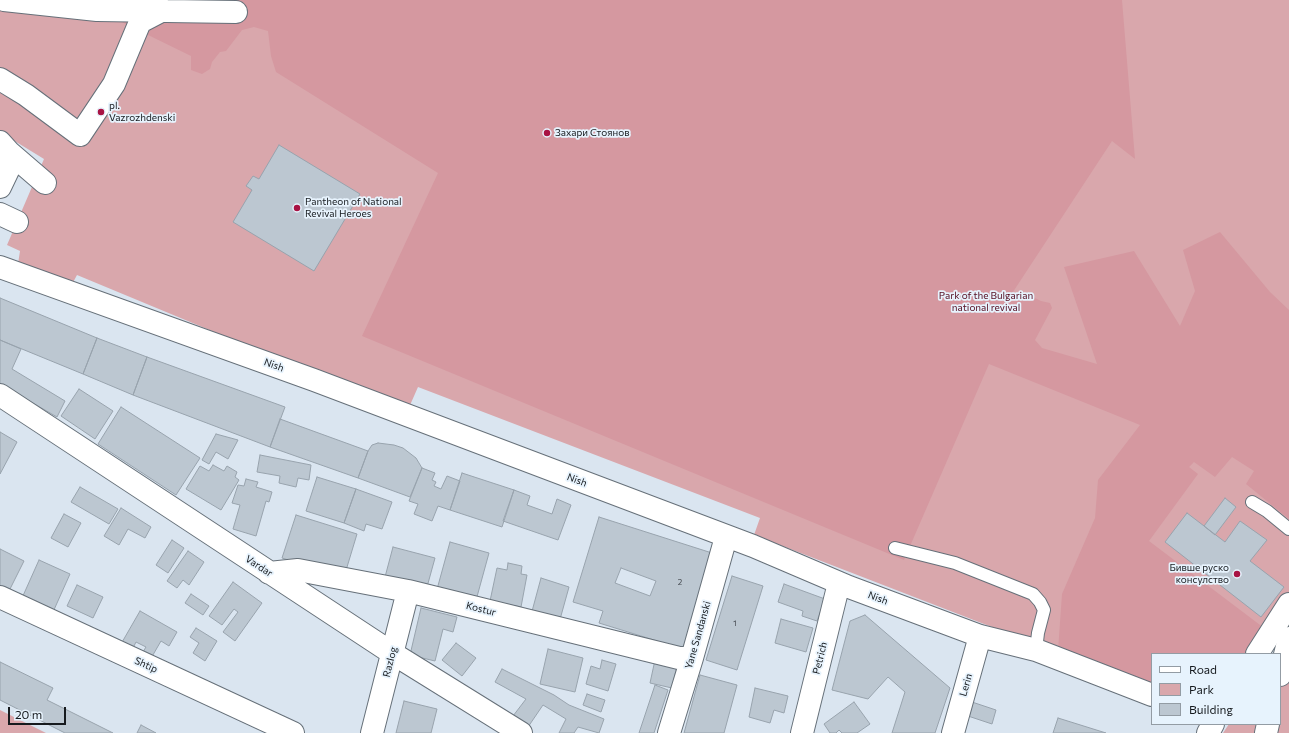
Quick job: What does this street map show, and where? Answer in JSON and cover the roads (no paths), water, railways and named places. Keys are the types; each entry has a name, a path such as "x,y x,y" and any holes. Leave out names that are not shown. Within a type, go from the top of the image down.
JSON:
{"street":[{"path":"4,0 97,10 236,12"},
{"path":"0,79 26,95 80,135 114,84 140,22 163,10"},
{"path":"5,147 45,183"},
{"path":"0,187 11,164 5,147"},
{"name":"Nish","path":"0,267 314,380 753,546 839,583 980,636 1036,650 1151,695"},
{"name":"Vardar","path":"0,395 392,653 521,733"},
{"name":"Yane Sandanski","path":"669,733 726,537"},
{"name":"Kostur","path":"269,573 298,570 408,591 679,658 692,658"},
{"name":"Petrich","path":"802,733 839,583"},
{"name":"Razlog","path":"372,733 408,591"},
{"name":"Shtip","path":"0,597 293,733"},
{"path":"1258,653 1289,604"},
{"name":"Lerin","path":"952,733 980,636"},
{"path":"1281,671 1289,638"}],"lane":[{"path":"1252,502 1267,511 1289,529"},
{"path":"895,548 955,563 1033,594 1040,602 1044,610 1038,633 1036,650"}],"place":[{"name":"pl. Vazrozhdenski","path":"101,112"},
{"name":"Захари Стоянов","path":"547,133"},
{"name":"Pantheon of National Revival Heroes","path":"297,208"},
{"name":"Бивше руско консулство","path":"1237,574"}],"park label":[{"name":"Park of the Bulgarian national revival","path":"986,302"}]}
